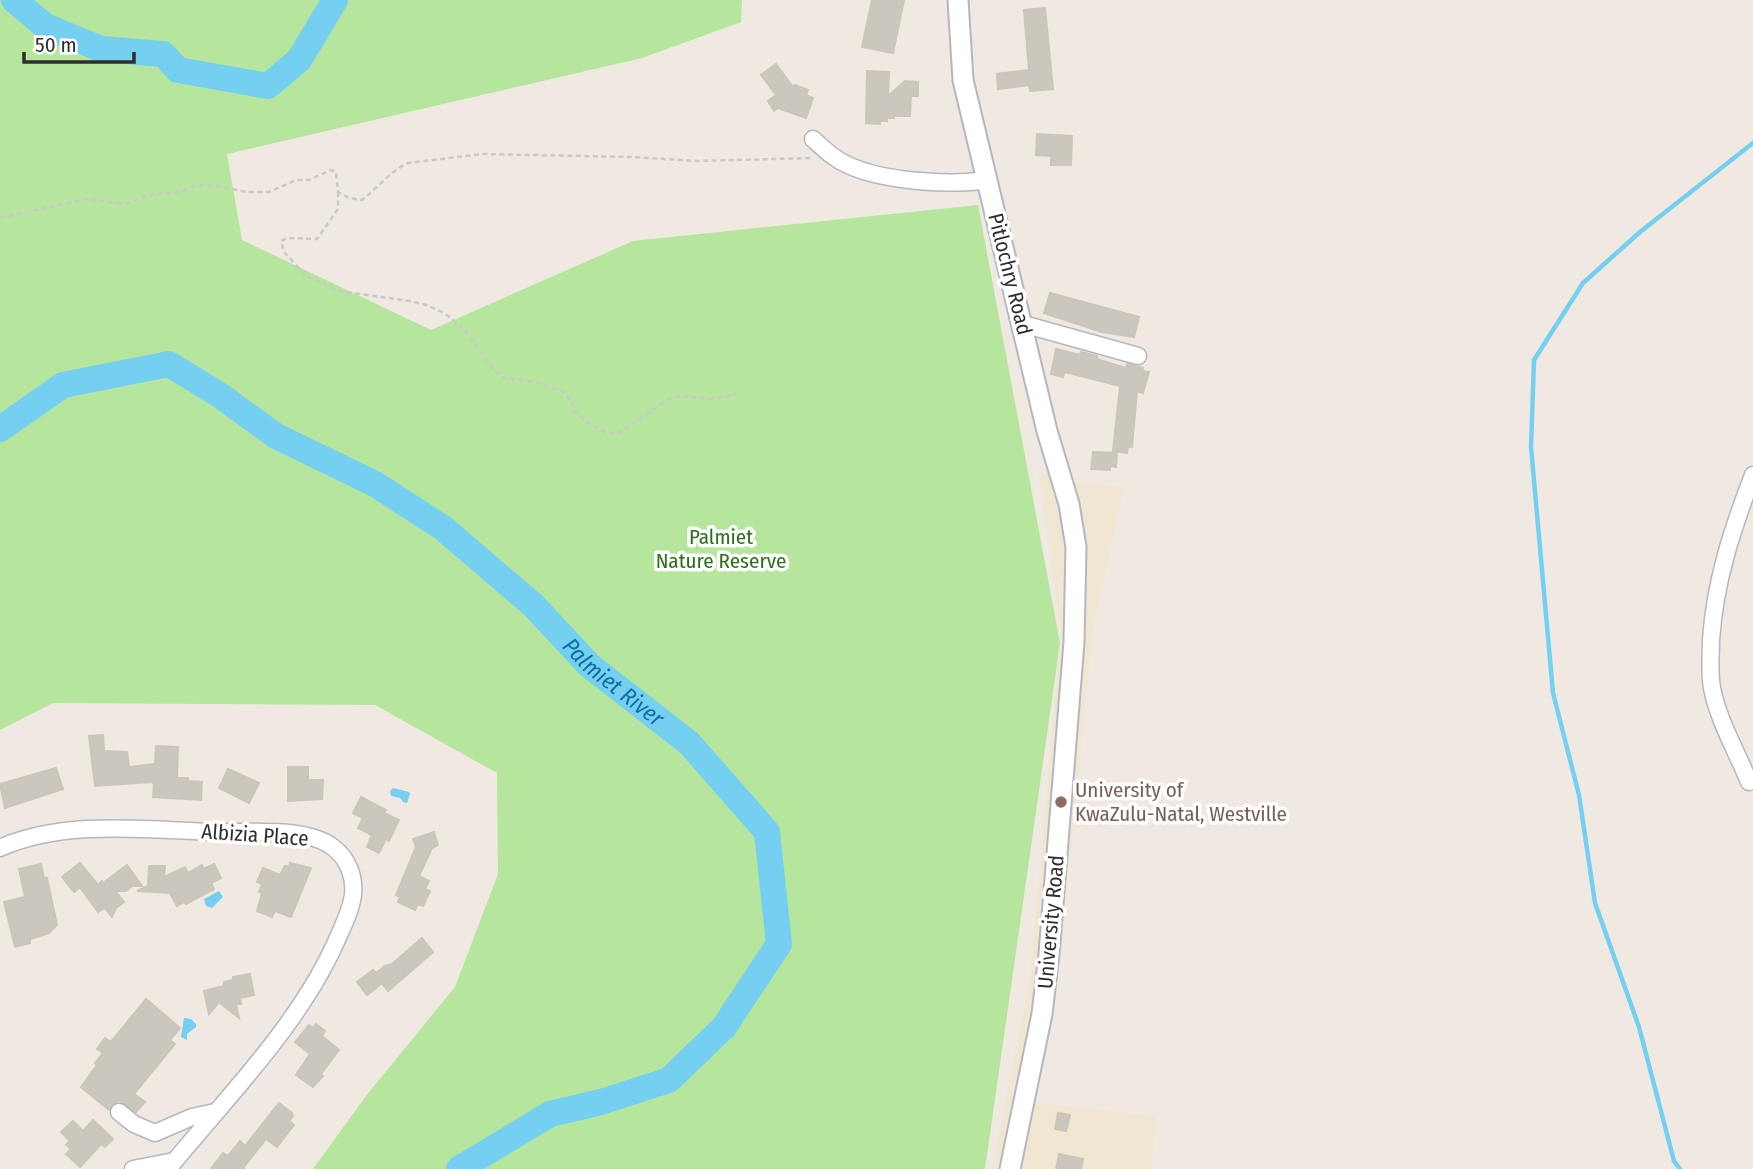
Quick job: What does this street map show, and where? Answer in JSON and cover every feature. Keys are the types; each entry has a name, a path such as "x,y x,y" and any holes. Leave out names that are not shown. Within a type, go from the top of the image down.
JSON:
{"street":[{"name":"Pitlochry Road","path":"958,0 963,79 1047,431 1069,504 1076,547"},
{"path":"813,139 835,158 859,169 945,183 987,180"},
{"path":"1023,324 1138,356"},
{"path":"1749,782 1717,707 1710,660 1713,608 1719,577 1726,549 1753,475"},
{"name":"University Road","path":"1010,1169 1042,1014 1049,954 1074,642 1076,547"},
{"name":"Albizia Place","path":"0,848 25,838 52,834 122,830 288,834 323,841 343,856 351,872 353,897 318,980 302,1004 171,1165"},
{"path":"119,1112 134,1124 155,1133 191,1117 215,1112"},
{"path":"133,1169 171,1165"}],"path":[{"path":"338,192 349,198 362,200 397,168 408,163 482,154 696,161 835,158"},
{"path":"0,218 86,199 124,204 151,195 183,191 197,186 269,192 296,180 309,180 331,170 337,172 338,209 317,239 287,238 281,241 284,252 305,275 338,291 410,301 444,313 461,326 494,370 504,378 536,382 564,393 585,421 606,433 619,433 670,398 680,396 714,399 736,394"}],"shaded area":[{"name":"University of KwaZulu-Natal, Westville","path":"1038,471 1077,483 1124,487 1093,628 1060,961 1031,1102 1156,1116 1151,1169 992,1169 1030,979 1061,633"}],"green space":[{"name":"Palmiet Nature Reserve","path":"0,0 742,0 741,22 642,58 227,154 242,240 431,330 633,241 978,205 1060,643 985,1169 313,1169 366,1096 455,987 498,874 497,773 375,705 53,703 0,730"}],"water":[{"path":"393,788 409,792 407,803 391,796 390,791"},
{"path":"219,891 223,897 212,908 206,906 204,899"},
{"path":"184,1018 191,1019 196,1024 187,1034 187,1040 181,1037"}],"building":[{"path":"872,0 904,0 893,53 862,47"},
{"path":"1045,8 1053,89 1030,91 1029,85 998,89 997,74 1029,70 1024,10"},
{"path":"776,64 793,87 795,85 808,90 806,95 813,98 806,118 778,108 774,111 768,101 776,95 761,75"},
{"path":"867,71 889,72 888,96 905,81 918,82 918,96 911,96 910,116 894,116 887,118 887,121 880,121 880,124 866,123"},
{"path":"1037,134 1072,136 1071,165 1051,165 1051,156 1036,155"},
{"path":"1050,293 1139,317 1134,337 1102,332 1044,313"},
{"path":"1056,349 1080,355 1081,352 1126,368 1127,364 1149,372 1143,393 1137,391 1132,447 1128,447 1127,453 1113,451 1120,386 1065,372 1063,377 1051,374"},
{"path":"1093,452 1117,453 1116,467 1110,466 1110,470 1091,469"},
{"path":"103,735 104,751 127,752 129,767 155,764 156,746 178,747 177,778 202,782 201,800 153,797 152,782 95,786 89,736"},
{"path":"288,767 308,767 308,780 323,780 322,799 288,801"},
{"path":"56,768 63,789 5,808 0,784"},
{"path":"228,769 259,783 249,803 219,788"},
{"path":"361,797 399,820 389,841 386,839 379,853 367,847 372,835 358,828 363,818 353,813"},
{"path":"434,832 438,845 432,848 419,876 429,881 425,889 430,891 423,906 418,904 415,910 398,902 400,897 396,895 416,847 413,839"},
{"path":"80,863 98,885 127,865 142,886 115,891 124,902 116,908 112,917 105,908 98,912 82,890 79,888 74,892 62,877"},
{"path":"290,863 311,868 291,917 275,911 272,917 257,911 262,884 257,882 263,868 280,875"},
{"path":"41,864 44,878 47,878 57,925 49,933 30,939 30,943 15,947 4,902 25,897 19,869"},
{"path":"214,864 221,878 211,883 214,889 186,904 184,902 177,906 170,893 137,891 148,886 149,866 165,866 164,877 185,867 188,873 202,865 204,869"},
{"path":"422,938 433,952 388,991 382,983 367,995 357,982 373,970 376,973 392,964"},
{"path":"250,974 254,995 240,998 241,1004 236,1004 239,1018 219,1002 209,1014 204,991 224,986 224,982 233,980 233,977"},
{"path":"146,999 180,1028 170,1040 175,1044 134,1094 145,1102 136,1112 119,1100 109,1110 81,1087 103,1053 97,1049 105,1038 111,1042"},
{"path":"316,1024 325,1031 322,1036 339,1050 313,1087 296,1075 310,1054 295,1042 309,1025 313,1028"},
{"path":"279,1103 292,1113 289,1121 294,1125 277,1147 266,1139 243,1168 245,1169 211,1169 223,1153 228,1156 240,1141 245,1146"},
{"path":"1058,1113 1070,1115 1066,1131 1055,1129"},
{"path":"93,1120 113,1139 105,1147 101,1144 80,1167 66,1154 71,1149 66,1145 70,1141 61,1132 73,1121 83,1131"},
{"path":"1059,1154 1083,1159 1081,1169 1056,1169"}],"waterway":[{"name":"Palmiet River","path":"14,0 45,26 101,49 163,54 178,70 268,86 299,60 335,0"},
{"path":"1680,1169 1674,1161 1639,1027 1595,903 1579,795 1553,693 1531,447 1534,360 1583,283 1640,232 1753,143"},
{"name":"Palmiet River","path":"0,429 63,385 169,364 221,396 276,436 375,484 443,528 533,605 590,666 689,743 767,832 779,944 724,1027 669,1080 601,1102 550,1114 459,1169"}],"place":[{"name":"University of KwaZulu-Natal, Westville","path":"1061,802"}]}
